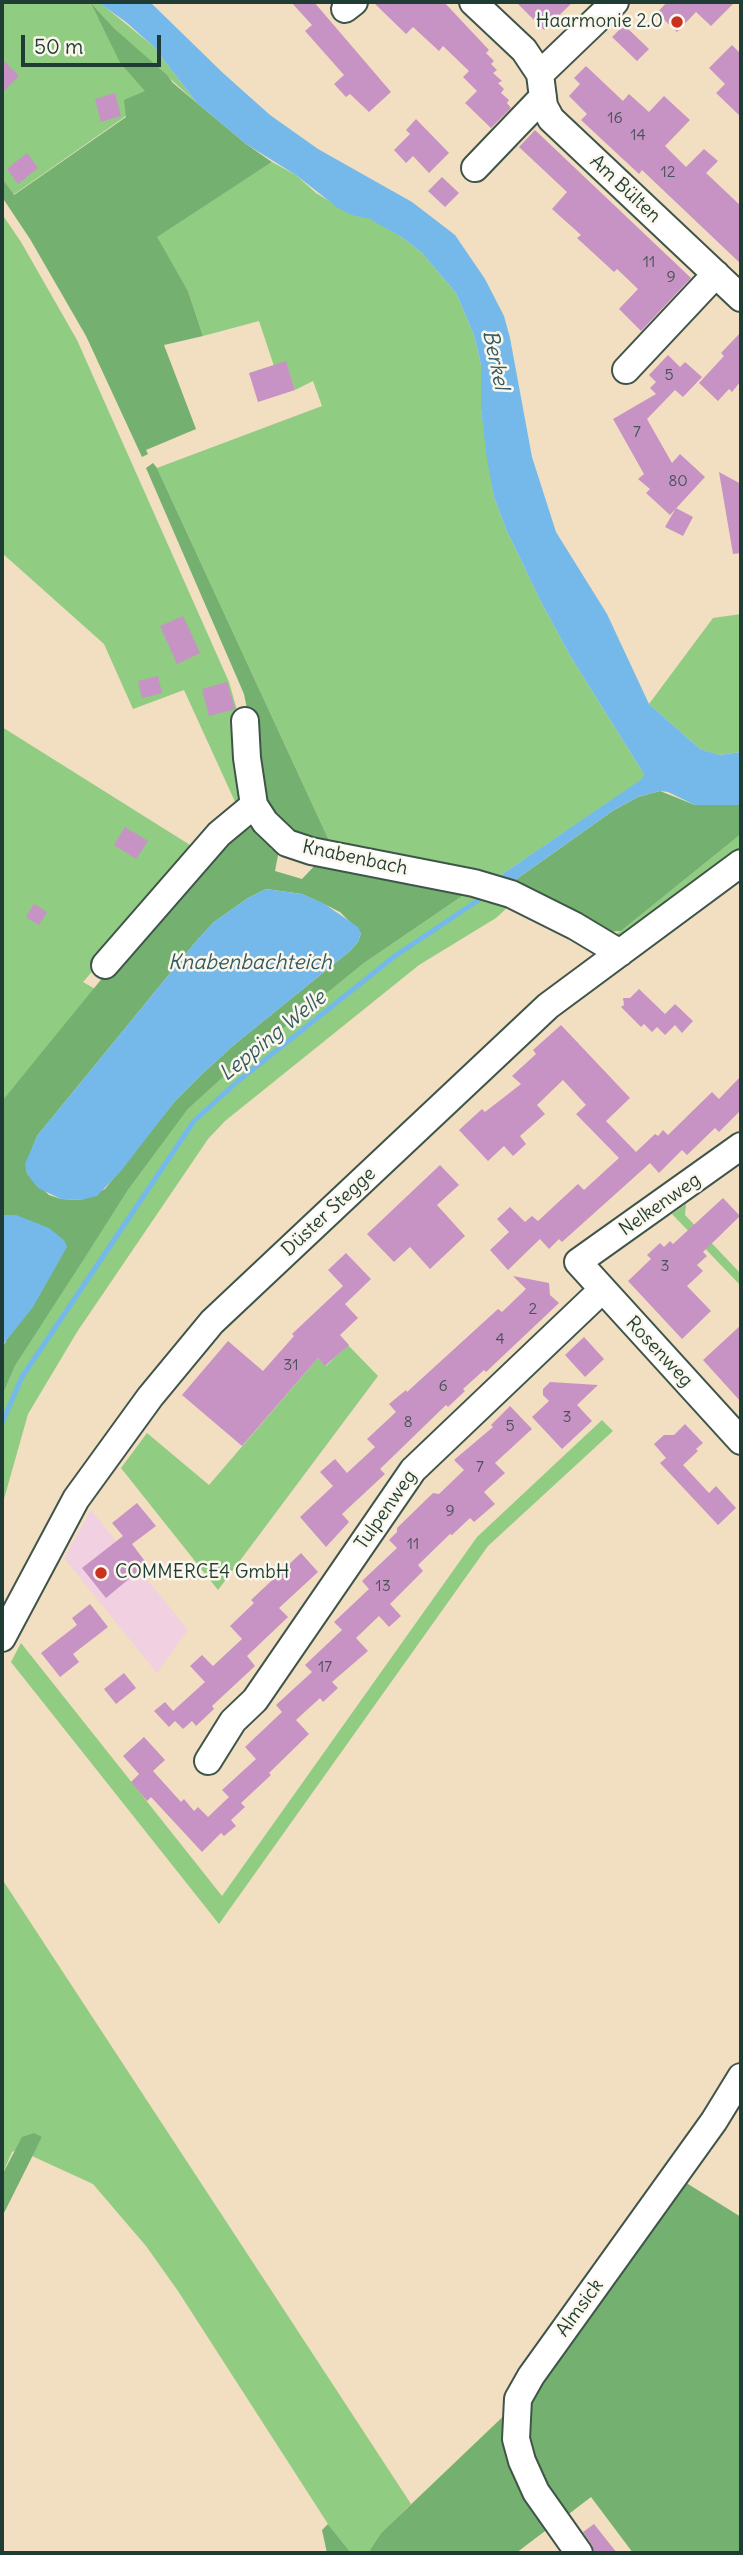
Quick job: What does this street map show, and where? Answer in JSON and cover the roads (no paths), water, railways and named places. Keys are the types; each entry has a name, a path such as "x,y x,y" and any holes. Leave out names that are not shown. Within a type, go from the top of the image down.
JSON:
{"street":[{"name":"Am Bülten","path":"473,2 524,50 541,86 544,106 551,119 741,298"},
{"path":"475,168 541,86 615,2"},
{"path":"626,370 716,274"},
{"path":"105,965 219,834 254,805 245,720"},
{"name":"Knabenbach","path":"254,805 265,822 287,843 311,851 474,883 511,894 575,926 620,953"},
{"name":"Düster Stegge","path":"2,1638 76,1499 142,1406 212,1322 548,1006 741,863"},
{"name":"Nelkenweg","path":"578,1262 741,1146"},
{"name":"Rosenweg","path":"578,1262 741,1441"},
{"name":"Tulpenweg","path":"208,1761 233,1721 255,1700 413,1470 602,1290"},
{"name":"Almsick","path":"579,2553 536,2491 522,2461 516,2439 518,2399 531,2376 714,2121 741,2077"}],"water":[{"name":"Berkel","path":"98,2 150,2 270,115 318,149 412,202 455,235 485,279 504,316 532,457 556,532 607,614 649,704 700,749 719,755 741,752 741,805 695,805 660,791 638,797 614,810 511,883 498,877 642,779 644,774 572,659 506,529 494,497 487,459 481,409 481,365 474,335 456,293 422,253 403,238 368,218 354,216 338,208 296,175 246,144 197,103 153,46"},
{"name":"Knabenbachteich","path":"266,889 302,894 323,903 358,927 361,933 358,942 201,1075 175,1101 121,1171 97,1196 81,1200 61,1199 38,1188 27,1174 25,1164 37,1136 198,939 214,922"},
{"path":"2,1215 16,1215 49,1228 64,1240 67,1247 33,1307 2,1346"}],"waterway":[{"name":"Lepping Welle","path":"2,1423 22,1377 194,1121 237,1082 395,956 486,895"}],"place":[{"name":"Haarmonie 2.0","path":"677,22"},
{"name":"COMMERCE4 GmbH","path":"101,1573"}]}
